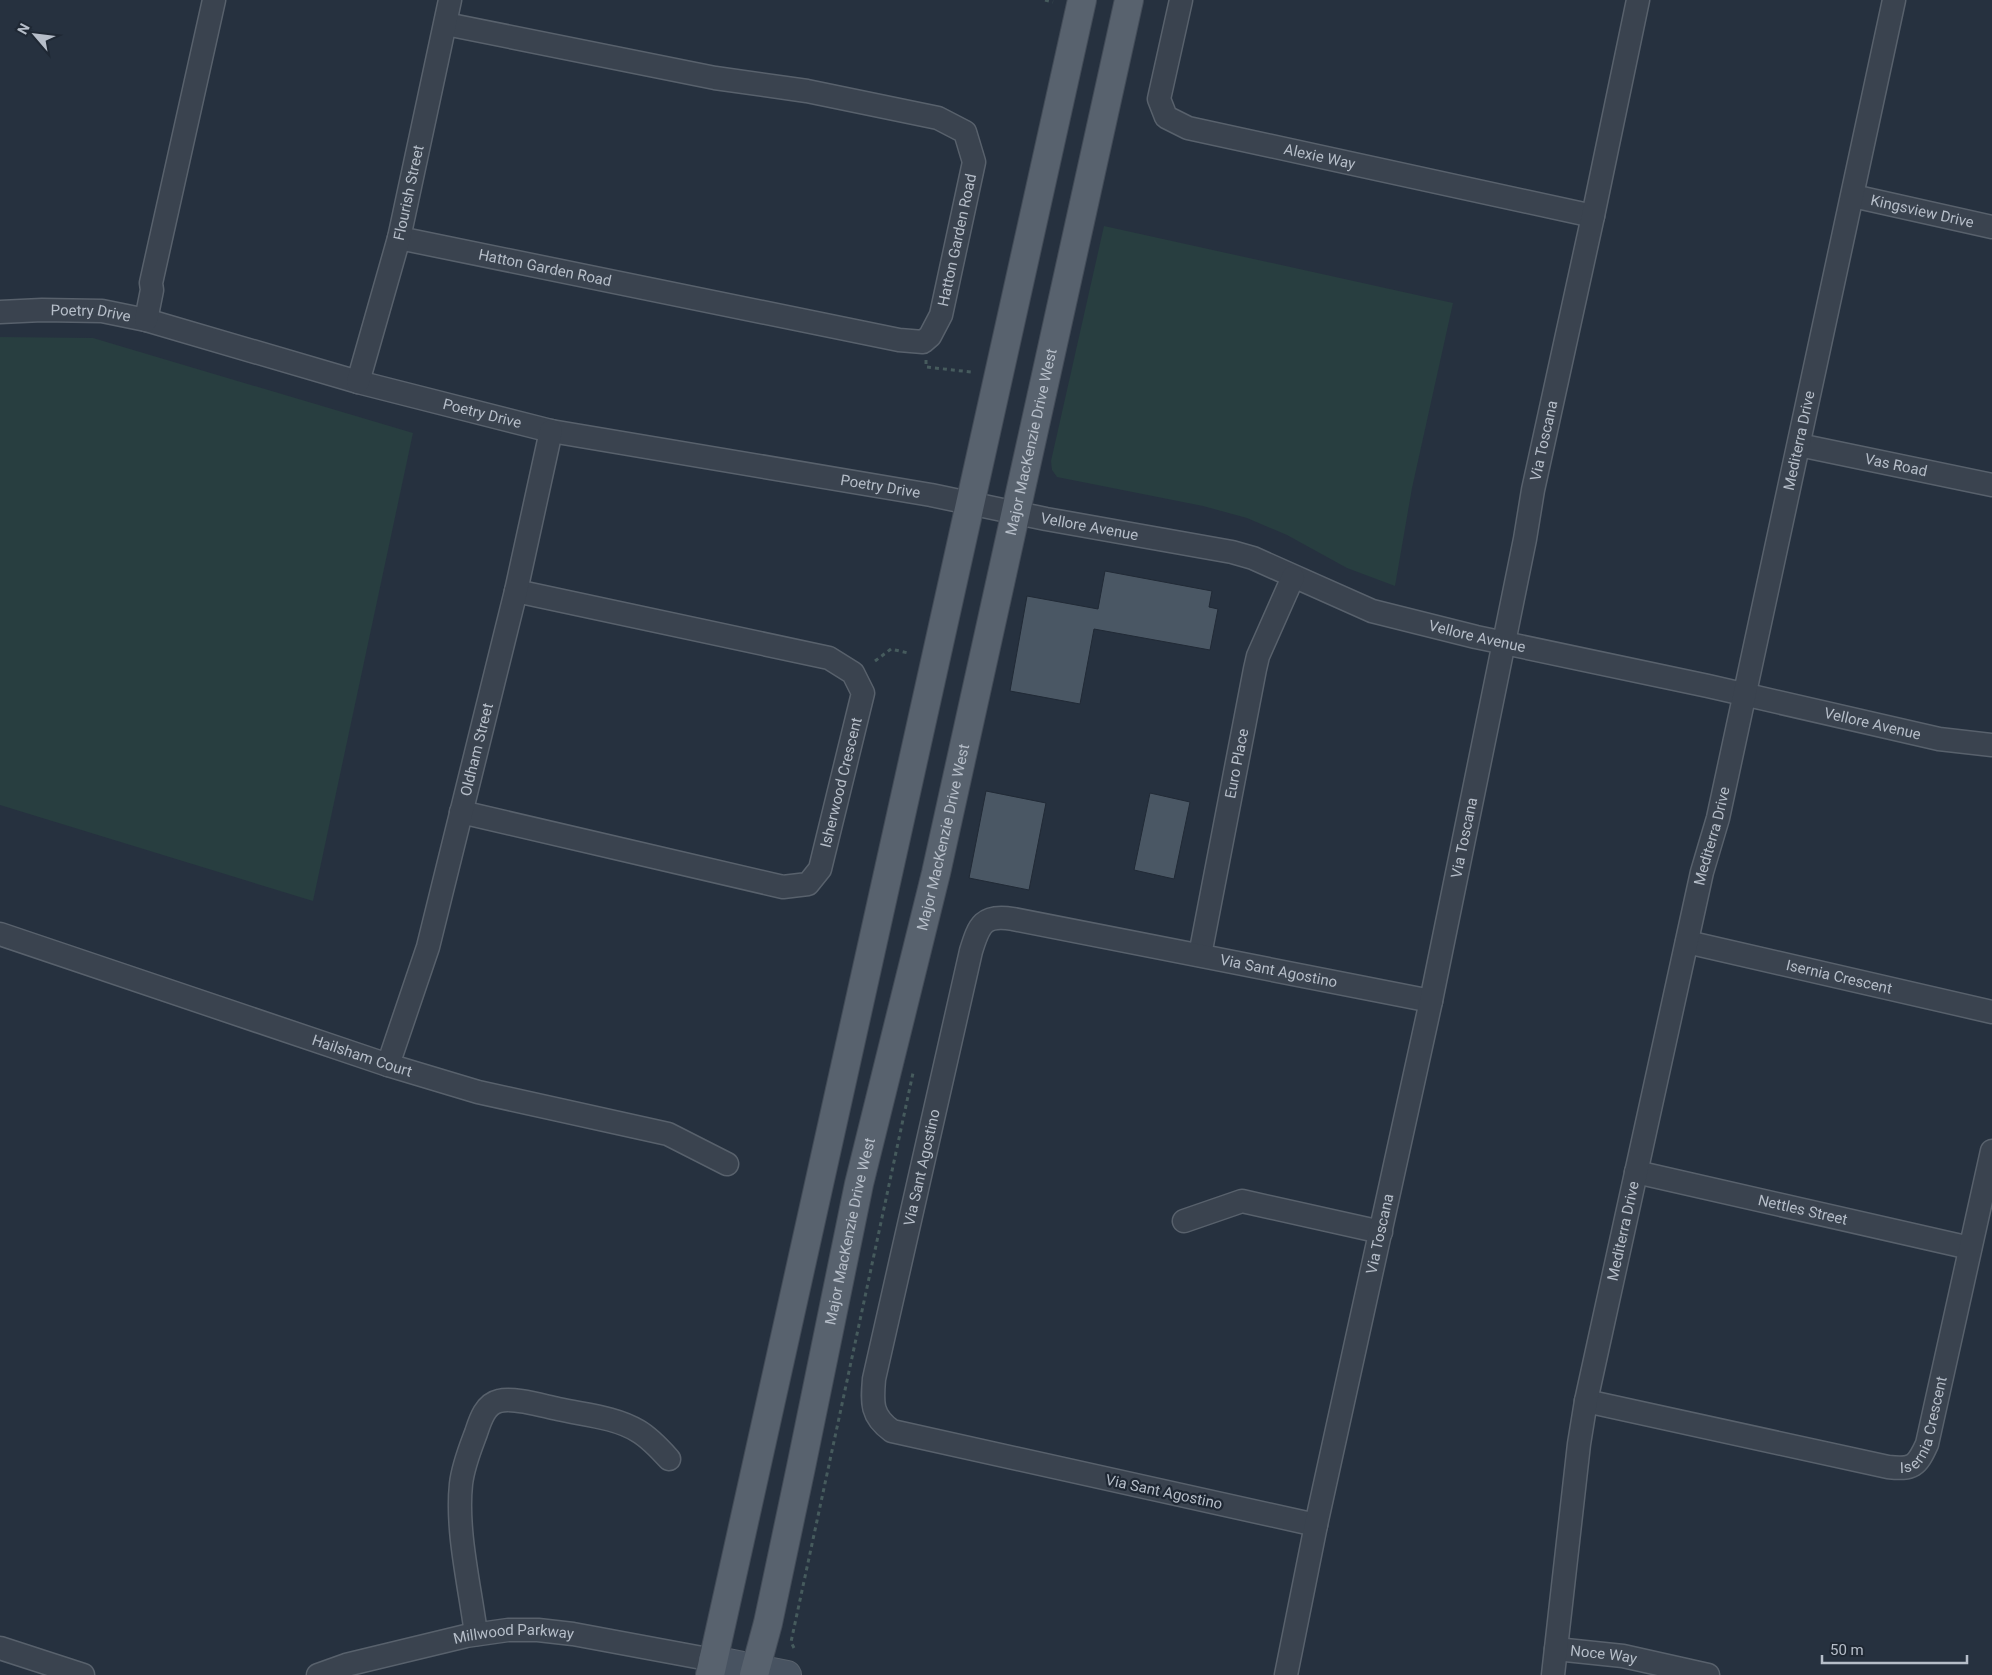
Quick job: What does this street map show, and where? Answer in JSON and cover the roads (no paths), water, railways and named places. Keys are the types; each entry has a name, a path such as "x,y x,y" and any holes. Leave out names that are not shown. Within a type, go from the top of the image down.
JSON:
{"main road":[{"path":"712,1668 1082,0"},
{"name":"Major MacKenzie Drive West","path":"755,1671 768,1623 859,1184 936,873 1129,0"}],"street":[{"path":"146,320 152,290 151,283 214,0"},
{"name":"Flourish Street","path":"358,382 399,238 450,0"},
{"name":"Alexie Way","path":"1181,0 1159,98 1166,117 1188,128 1593,216"},
{"name":"Via Toscana","path":"1286,1675 1316,1525 1431,1001 1525,539 1535,480 1638,0"},
{"name":"Mediterra Drive","path":"1553,1675 1579,1444 1586,1401 1702,872 1718,818 1894,0"},
{"name":"Hatton Garden Road","path":"399,238 898,340 923,342 930,336 941,315 974,162 965,132 938,118 816,93 715,78 446,24"},
{"name":"Kingsview Drive","path":"1853,196 1992,227"},
{"name":"Poetry Drive","path":"0,312 42,310 102,312 146,320 358,382 551,431 970,503"},
{"name":"Oldham Street","path":"388,1064 428,948 516,591 551,431"},
{"name":"Vas Road","path":"1799,446 1992,485"},
{"name":"Vellore Avenue","path":"970,503 1015,513 1232,552 1253,558 1381,614 1503,643 1939,739 1992,745"},
{"name":"Euro Place","path":"1200,955 1255,670 1264,643 1294,577"},
{"name":"Isherwood Crescent","path":"461,812 783,887 808,884 820,869 862,693 852,673 829,658 516,591"},
{"name":"Via Sant Agostino","path":"1316,1525 892,1431 880,1423 874,1411 872,1396 874,1379 971,951 975,936 982,924 993,917 1003,917 1431,1001"},
{"name":"Hailsham Court","path":"0,934 388,1064 478,1092 668,1134 727,1164"},
{"name":"Isernia Crescent","path":"1687,942 1992,1012"},
{"name":"Isernia Crescent","path":"1586,1401 1888,1467 1903,1469 1914,1466 1921,1458 1927,1444 1992,1151"},
{"name":"Nettles Street","path":"1636,1172 1970,1248"},
{"path":"1184,1221 1242,1201 1381,1232"},
{"path":"476,1634 461,1526 462,1482 468,1454 478,1424 486,1409 492,1403 499,1400 519,1401 623,1423 646,1436 669,1459"},
{"name":"Millwood Parkway","path":"318,1675 410,1649 476,1634 508,1630 538,1630 573,1634 712,1668"},
{"path":"0,1648 83,1675"},
{"name":"Noce Way","path":"1556,1649 1623,1656 1708,1675"},
{"path":"712,1668 788,1675"}]}
